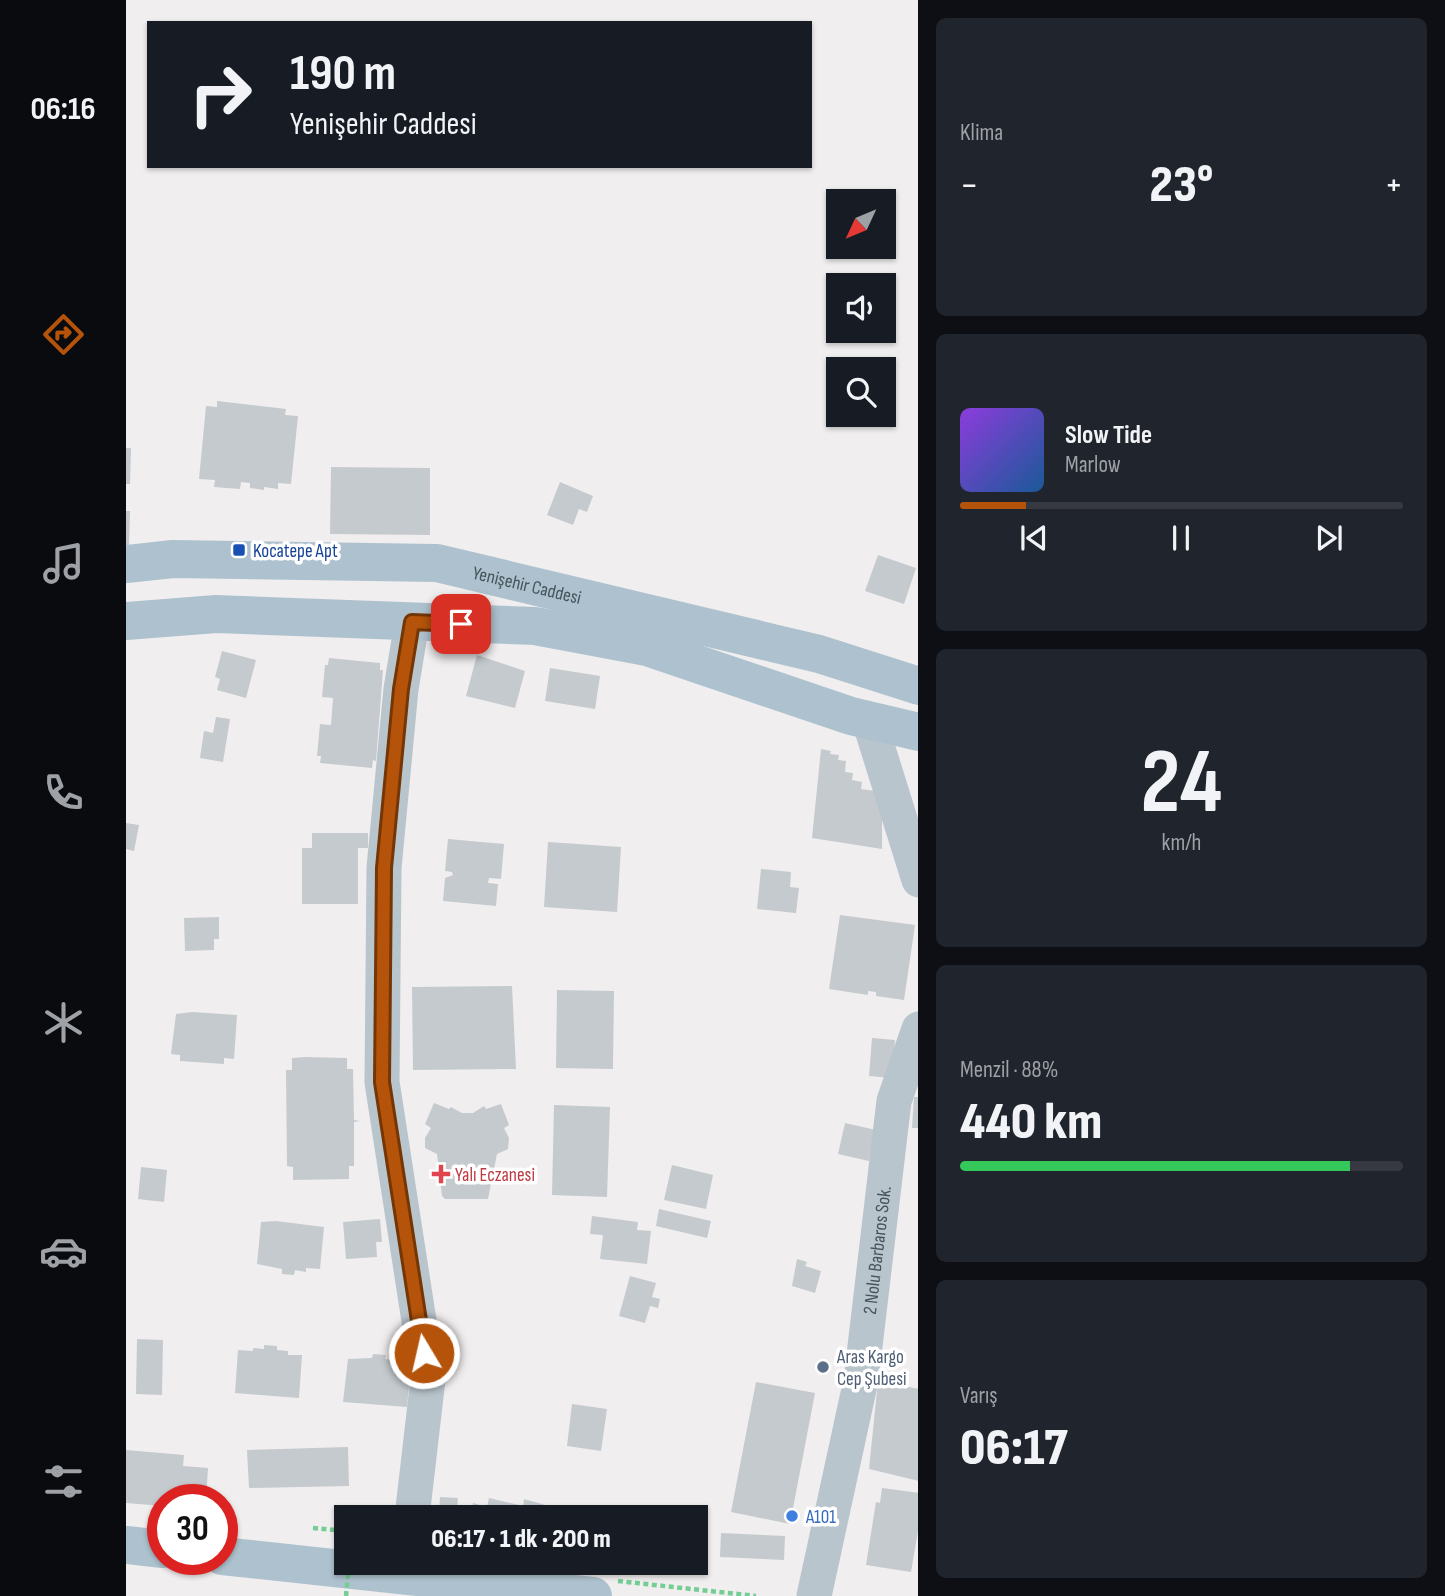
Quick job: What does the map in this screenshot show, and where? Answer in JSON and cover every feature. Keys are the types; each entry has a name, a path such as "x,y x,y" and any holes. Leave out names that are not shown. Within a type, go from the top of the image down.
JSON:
{"main road":[{"name":"Yenişehir Caddesi","path":"126,564 173,559 437,563 819,654 918,686"},
{"name":"Yenişehir Caddesi","path":"126,621 216,614 535,626 647,647 869,720 918,732"},
{"path":"126,1545 147,1547"},
{"path":"238,1557 334,1564"},
{"path":"448,1575 593,1596"}],"street":[{"path":"412,622 401,689 384,868 382,1082 428,1379 413,1505"},
{"path":"869,720 918,880"},
{"name":"2 Nolu Barbaros Sok.","path":"814,1596 861,1380 894,1101 918,1029"}],"path":[{"path":"313,1528 334,1530"},
{"path":"346,1596 348,1575"}],"building":[{"path":"217,401 286,409 285,415 298,416 291,484 278,483 278,489 264,487 264,490 250,488 250,483 241,482 240,489 214,487 215,480 199,479 206,406 217,407"},
{"path":"126,448 131,448 130,484 126,484"},
{"path":"331,467 430,468 430,535 330,534"},
{"path":"560,482 593,496 587,512 579,509 573,525 547,515"},
{"path":"126,511 130,511 129,545 126,545"},
{"path":"878,555 916,568 904,604 865,591"},
{"path":"222,651 256,660 246,698 217,690 220,679 215,677"},
{"path":"477,655 525,671 515,708 466,696"},
{"path":"329,658 380,663 380,670 383,670 376,761 373,760 372,768 320,763 321,756 317,756 320,724 331,725 333,698 322,697 325,665 328,665"},
{"path":"550,668 600,676 595,709 545,701"},
{"path":"216,717 230,719 223,762 200,758 204,731 213,733"},
{"path":"821,749 839,755 838,760 846,761 845,772 853,773 852,780 862,782 861,789 882,792 882,849 812,838"},
{"path":"126,823 139,825 134,851 126,849"},
{"path":"312,833 368,833 368,848 358,848 358,904 302,904 302,848 312,848"},
{"path":"448,839 504,844 501,879 489,878 488,883 498,884 496,906 443,901 445,878 453,875 452,872 445,871"},
{"path":"548,842 621,847 617,912 544,907"},
{"path":"761,869 791,872 790,887 799,888 796,913 757,909"},
{"path":"840,915 915,925 904,1000 876,996 876,992 868,991 868,995 829,989"},
{"path":"219,917 219,939 214,939 214,950 185,951 184,918"},
{"path":"512,986 516,1069 413,1070 412,987"},
{"path":"557,990 614,991 613,1069 556,1068"},
{"path":"192,1012 237,1015 234,1059 224,1058 224,1064 180,1061 180,1055 171,1054 176,1014"},
{"path":"872,1038 895,1040 892,1078 869,1076"},
{"path":"292,1058 347,1058 347,1069 353,1069 354,1120 360,1121 354,1122 354,1166 349,1166 349,1179 293,1180 293,1167 287,1166 286,1070 292,1070"},
{"path":"914,1097 918,1097 918,1128 912,1128"},
{"path":"434,1103 462,1113 473,1113 484,1106 486,1109 501,1104 509,1125 504,1128 509,1138 508,1149 497,1154 488,1199 445,1199 442,1196 437,1154 425,1148 425,1138 431,1128 425,1124"},
{"path":"554,1105 610,1107 607,1197 552,1195"},
{"path":"845,1123 876,1130 869,1161 838,1154"},
{"path":"672,1165 713,1175 706,1209 664,1200"},
{"path":"141,1167 167,1170 164,1202 138,1199"},
{"path":"659,1209 711,1221 707,1238 656,1226"},
{"path":"592,1216 638,1222 637,1230 651,1231 647,1264 600,1259 603,1235 590,1234"},
{"path":"380,1219 382,1242 376,1242 377,1257 346,1259 343,1222"},
{"path":"276,1221 324,1227 320,1269 306,1268 306,1272 295,1270 294,1275 282,1274 282,1269 257,1264 261,1222"},
{"path":"797,1259 807,1262 805,1266 821,1271 815,1293 792,1286"},
{"path":"630,1276 656,1283 652,1297 660,1299 658,1308 650,1306 645,1323 619,1316"},
{"path":"137,1339 163,1340 162,1395 136,1394"},
{"path":"264,1345 277,1346 277,1350 288,1351 288,1355 302,1355 299,1398 235,1393 238,1350 264,1349"},
{"path":"373,1354 386,1355 385,1359 411,1365 407,1407 343,1402 348,1359 372,1358"},
{"path":"878,1381 918,1389 918,1481 869,1469"},
{"path":"756,1382 815,1393 790,1524 731,1512"},
{"path":"572,1404 607,1409 601,1451 567,1446"},
{"path":"348,1447 349,1486 249,1488 247,1450"},
{"path":"126,1450 184,1455 183,1466 208,1468 207,1484 147,1484 147,1505 126,1503"},
{"path":"882,1488 918,1493 918,1531 911,1572 866,1565 876,1502 880,1503"},
{"path":"440,1497 458,1498 457,1505 440,1505"},
{"path":"489,1498 519,1505 487,1505"},
{"path":"524,1499 545,1505 523,1505"},
{"path":"721,1533 785,1536 784,1560 720,1557"}],"place":[{"name":"Kocatepe Apt","path":"239,550"},
{"name":"Yalı Eczanesi","path":"441,1174"},
{"name":"Aras Kargo Cep Şubesi","path":"823,1367"},
{"name":"A101","path":"792,1516"}],"route":[{"path":"424,1353 382,1082 384,868 401,689 412,622 461,624"}]}
